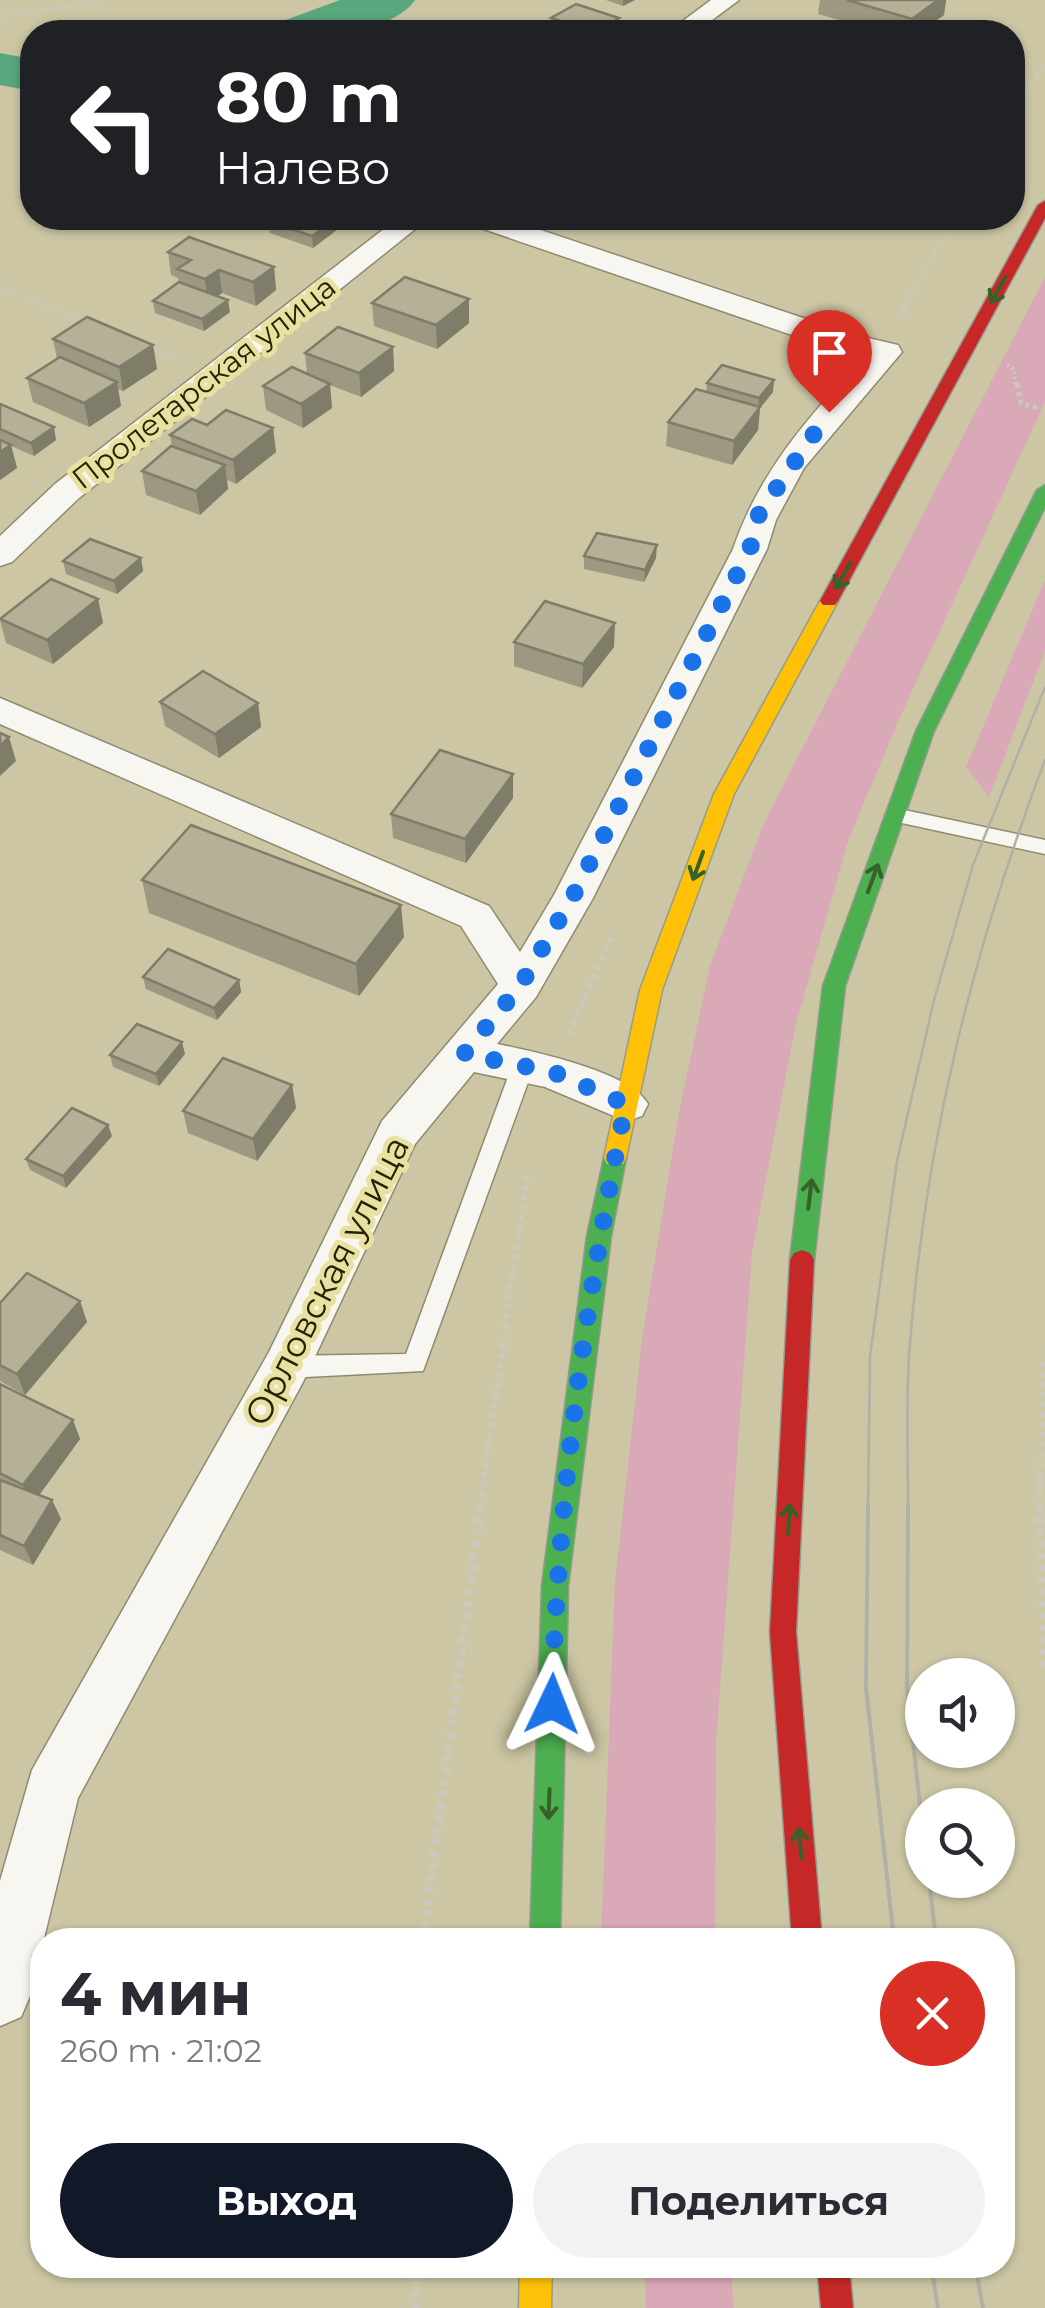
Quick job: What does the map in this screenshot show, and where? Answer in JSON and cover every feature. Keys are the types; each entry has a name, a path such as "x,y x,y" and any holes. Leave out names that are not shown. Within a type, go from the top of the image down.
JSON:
{"main road":[{"path":"545,1928 555,1586 599,1236 651,990 724,794 1045,205"},
{"path":"806,1928 783,1632 802,1254 834,986 925,730 1045,490"},
{"path":"534,2308 535,2278"},
{"path":"834,2278 836,2308"}],"street":[{"path":"698,20 727,0"},
{"name":"Пролетарская улица","path":"0,555 67,491 399,230"},
{"path":"515,230 842,341 887,352"},
{"name":"Орловская улица","path":"0,1996 52,1790 286,1367 398,1134 520,986 572,898 750,549 759,514 816,428 887,352"},
{"path":"0,710 475,916 520,986"},
{"path":"464,1054 553,1072 626,1104"}],"lane":[{"path":"895,815 1045,847"},
{"path":"286,1367 414,1364 524,1066"}],"path":[{"path":"0,17 108,0"},
{"path":"1025,96 1045,62"},
{"path":"887,352 882,345 948,230"},
{"path":"0,286 91,324"},
{"path":"144,345 216,372"},
{"path":"1000,360 1013,369 1021,403 1041,409"},
{"path":"1045,1356 1038,1480 1045,1668"},
{"path":"415,2308 416,2278"}],"shaded area":[{"path":"1045,277 1045,402 901,715 849,838 796,1023 752,1252 716,1744 715,1928 601,1928 615,1582 642,1339 679,1112 710,966 763,825"},
{"path":"1045,580 1045,651 989,797 966,767"},
{"path":"645,2278 731,2278 734,2308 646,2308"}],"building":[{"path":"847,0 938,0 912,19"},
{"path":"576,4 619,18 557,20 551,18"},
{"path":"294,230 320,230 312,236"},
{"path":"189,237 274,267 253,282 219,270 205,279 177,269 191,260 168,252"},
{"path":"405,277 469,299 436,325 372,303"},
{"path":"179,282 228,300 202,319 153,301"},
{"path":"87,317 153,345 119,367 53,339"},
{"path":"338,327 393,347 359,373 305,353"},
{"path":"60,357 117,382 84,403 27,378"},
{"path":"722,365 774,380 759,398 707,383"},
{"path":"292,367 330,384 301,404 263,386"},
{"path":"696,389 760,407 734,441 668,422"},
{"path":"0,404 54,427 31,443 0,429"},
{"path":"226,410 273,428 233,460 170,435 192,419 207,425"},
{"path":"0,440 11,445 0,452"},
{"path":"171,446 225,465 196,491 142,471"},
{"path":"597,533 657,545 645,570 584,556"},
{"path":"90,539 141,558 114,581 63,561"},
{"path":"51,579 98,599 47,640 0,619"},
{"path":"545,601 615,623 583,664 514,642"},
{"path":"203,671 258,703 215,734 160,702"},
{"path":"440,750 513,774 465,839 391,814"},
{"path":"191,825 401,905 356,964 142,880"},
{"path":"168,949 239,980 214,1008 143,977"},
{"path":"137,1024 182,1042 156,1074 110,1055"},
{"path":"223,1058 292,1085 253,1139 183,1111"},
{"path":"72,1108 108,1125 63,1176 26,1159"},
{"path":"27,1273 80,1301 17,1374 0,1365 0,1303"},
{"path":"0,1384 73,1420 23,1485 0,1473"},
{"path":"0,1480 52,1500 24,1546 0,1535"}],"waterway":[{"path":"335,20 389,0"},
{"path":"0,69 20,73"}],"tram line":[{"path":"868,1507 870,1356 897,1161 934,1000 973,865 1045,687"},
{"path":"908,1506 909,1356 916,1278 939,1127 973,979 1045,760"},
{"path":"868,1505 866,1688 893,1928"},
{"path":"908,1506 907,1687 918,1788"},
{"path":"931,1898 935,1928"},
{"path":"933,2278 938,2308"},
{"path":"977,2278 983,2308"}],"traffic: fast":[{"path":"802,1260 834,986 925,731 1045,490"},
{"path":"545,1928 555,1586 599,1236 615,1158"}],"traffic: slow":[{"path":"615,1158 651,990 724,794 829,601"},
{"path":"535,2308 536,2278"}],"traffic: jam":[{"path":"829,601 1045,205"},
{"path":"802,1260 783,1632 806,1928"},
{"path":"834,2278 837,2308"}],"route":[{"path":"552,1704 555,1586 599,1236 626,1104 553,1072 464,1054 520,986 572,898 750,549 759,514 829,412"}]}
